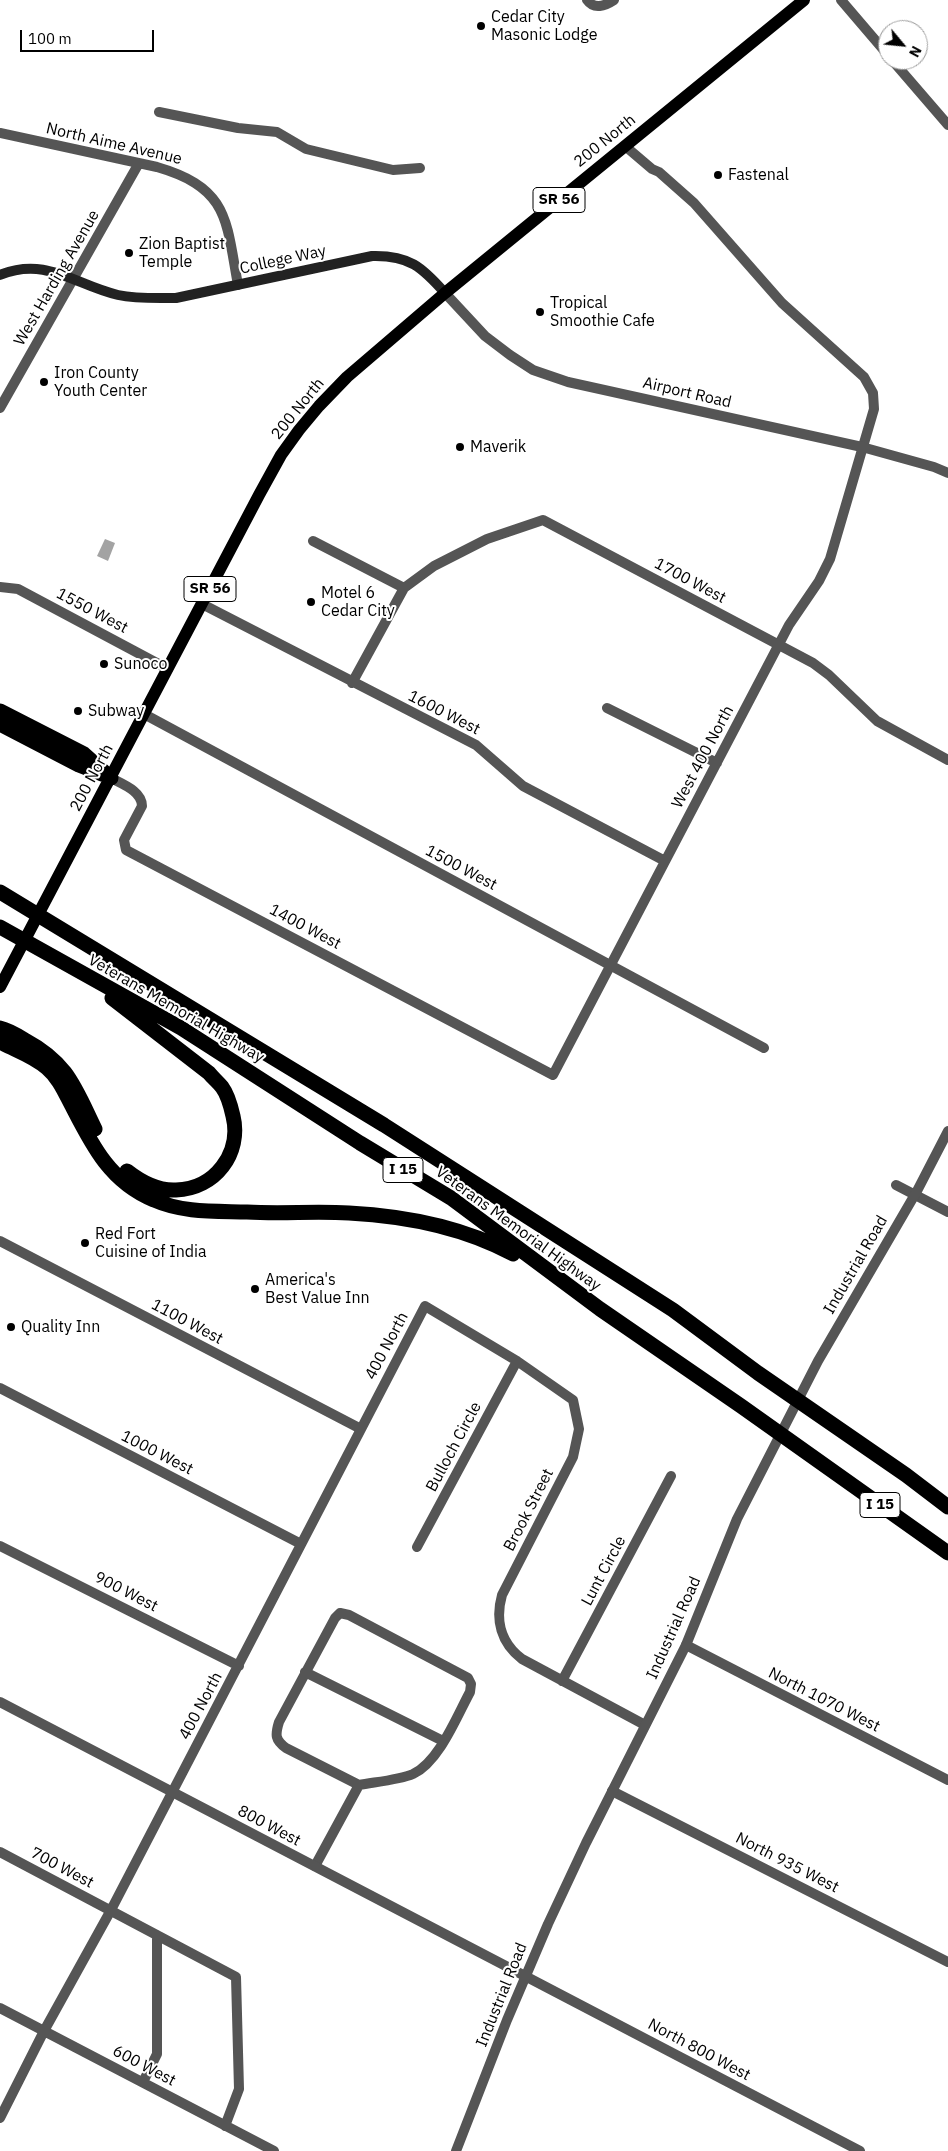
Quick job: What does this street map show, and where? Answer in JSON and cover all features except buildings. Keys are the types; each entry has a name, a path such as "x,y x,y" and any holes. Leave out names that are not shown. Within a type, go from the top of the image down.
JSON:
{"highway":[{"path":"0,711 84,754 111,778"},
{"path":"0,724 79,765 111,778"},
{"name":"Veterans Memorial Highway","path":"3,894 376,1120 673,1310 828,1423 906,1475 948,1508"},
{"name":"Veterans Memorial Highway","path":"0,927 181,1028 360,1143 451,1198 600,1309 741,1406 948,1553"},
{"path":"0,1028 41,1049 64,1069 103,1146 113,1159 135,1177 148,1185 176,1190 205,1182 214,1176 232,1153 235,1137 232,1110 222,1088 209,1074 75,969"},
{"path":"0,1040 47,1068 62,1088 95,1151 114,1174 154,1200 185,1209 205,1212 381,1215 449,1228 499,1246 536,1266 600,1309"}],"main road":[{"name":"200 North","path":"0,987 259,495 299,430 347,377 445,293 804,0"},
{"name":"College Way","path":"0,275 13,270 34,267 119,295 147,299 176,298 372,256 389,255 404,258 417,264 445,293"}],"street":[{"path":"587,0 598,7 614,0"},
{"path":"841,0 878,43"},
{"path":"901,70 948,125"},
{"path":"158,112 238,128 277,132 306,149 393,170 420,168"},
{"name":"North Aime Avenue","path":"0,133 139,163 180,174 197,183 215,199 228,231 238,286"},
{"name":"West 400 North","path":"554,1074 778,645 799,608 819,581 830,559 874,409 873,393 864,377 782,302 694,203 659,172 652,169 625,146"},
{"name":"West Harding Avenue","path":"0,408 139,163"},
{"name":"Airport Road","path":"445,293 485,336 533,370 568,382 862,447 934,467 948,473"},
{"name":"1700 West","path":"352,682 404,588 434,566 487,539 544,520 813,664 829,675 884,726 948,760"},
{"path":"313,541 404,588"},
{"name":"1550 West","path":"0,587 18,589 168,669"},
{"name":"1600 West","path":"202,604 476,745 523,786 665,861"},
{"path":"608,708 717,763"},
{"name":"1500 West","path":"144,714 764,1048"},
{"name":"1400 West","path":"111,778 138,794 142,800 142,806 124,840 126,850 554,1074"},
{"name":"Industrial Road","path":"456,2151 525,1976 566,1884 686,1645 730,1534 766,1460 818,1362 948,1131"},
{"path":"896,1185 948,1212"},
{"name":"1100 West","path":"0,1241 361,1430"},
{"name":"400 North","path":"0,2118 44,2031 111,1910 239,1666 300,1544 426,1306"},
{"name":"Brook Street","path":"426,1306 517,1361 573,1400 580,1429 573,1456 502,1595 499,1620 505,1641 515,1654 646,1725"},
{"name":"Bulloch Circle","path":"417,1547 517,1361"},
{"name":"1000 West","path":"0,1388 300,1544"},
{"name":"Lunt Circle","path":"562,1681 672,1476"},
{"name":"900 West","path":"0,1546 239,1666"},
{"path":"340,1613 349,1614 468,1678 471,1684 470,1692 443,1741 428,1763 412,1774 359,1786 278,1742 275,1735 279,1722 306,1672 334,1618 340,1613"},
{"name":"North 1070 West","path":"686,1645 948,1780"},
{"path":"306,1672 443,1741"},
{"name":"800 West","path":"0,1702 525,1976"},
{"path":"315,1866 359,1786"},
{"name":"North 935 West","path":"612,1791 948,1962"},
{"name":"700 West","path":"0,1852 236,1977 239,2089 225,2126"},
{"path":"143,2082 157,2054 156,1935"},
{"name":"North 800 West","path":"525,1976 860,2151"},
{"name":"600 West","path":"0,2008 274,2151"}],"shaded area":[{"path":"105,539 115,543 108,561 97,556"}],"place":[{"name":"Cedar City Masonic Lodge","path":"481,26"},
{"name":"Fastenal","path":"718,175"},
{"name":"Zion Baptist Temple","path":"129,253"},
{"name":"Tropical Smoothie Cafe","path":"540,312"},
{"name":"Iron County Youth Center","path":"44,382"},
{"name":"Maverik","path":"460,447"},
{"name":"Motel 6 Cedar City","path":"311,602"},
{"name":"Sunoco","path":"104,664"},
{"name":"Subway","path":"78,711"},
{"name":"Red Fort Cuisine of India","path":"85,1243"},
{"name":"America's Best Value Inn","path":"255,1289"},
{"name":"Quality Inn","path":"11,1327"}]}
